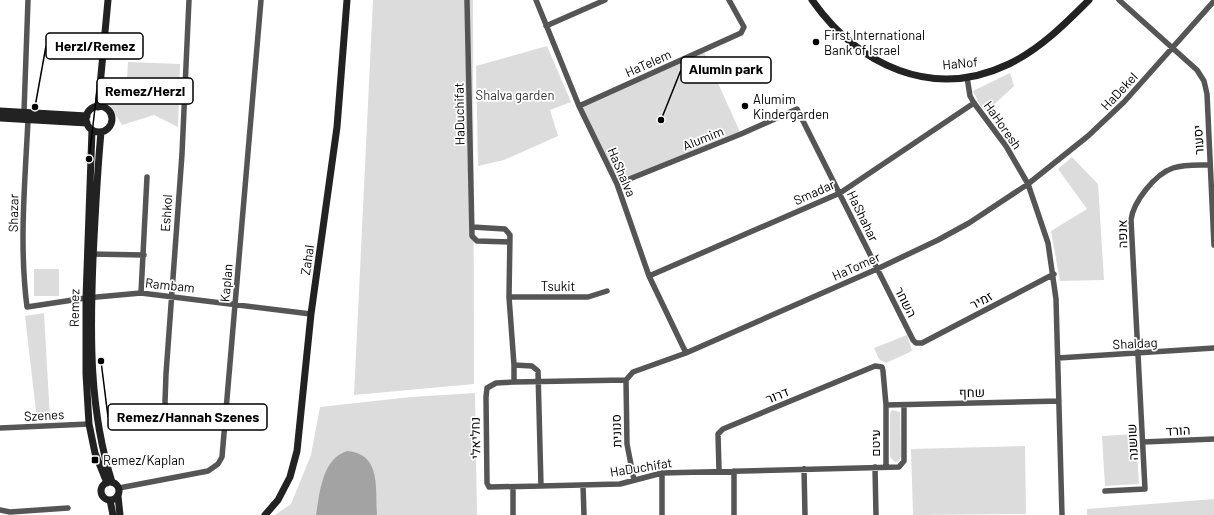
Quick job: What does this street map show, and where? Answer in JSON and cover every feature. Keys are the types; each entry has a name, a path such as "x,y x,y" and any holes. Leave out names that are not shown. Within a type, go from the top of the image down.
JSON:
{"street":[{"path":"24,112 28,0"},
{"path":"98,107 108,0"},
{"name":"Eshkol","path":"168,426 165,402 166,374 182,154 189,0"},
{"name":"Kaplan","path":"119,488 208,471 218,464 222,457 260,0"},
{"name":"Zahal","path":"265,515 278,500 290,477 297,451 311,314 337,127 347,0"},
{"name":"HaDuchifat","path":"467,0 472,227"},
{"name":"HaShalva","path":"536,0 579,106 617,184 649,276 686,353"},
{"path":"546,26 605,0"},
{"name":"HaTelem","path":"579,106 741,32 744,27 729,0"},
{"name":"HaNof","path":"812,0 829,22 846,39 879,63 898,71 916,75 952,78 967,77 996,70 1026,54 1048,39 1089,0"},
{"name":"יסעור","path":"1119,0 1197,70 1204,81 1214,245"},
{"name":"HaDekel","path":"1028,184 1088,136 1109,117 1214,1"},
{"name":"HaHoresh","path":"967,77 970,96 1006,146 1028,184 1044,227 1054,274 1058,358 1062,515"},
{"name":"Smadar","path":"649,276 840,193 974,103"},
{"path":"98,107 106,108 112,118 110,126 101,132 92,130 87,120 91,110 98,107"},
{"name":"HaShahar","path":"797,109 877,269"},
{"name":"Alumim","path":"617,184 741,134 797,109"},
{"path":"0,111 24,112 87,120"},
{"path":"0,118 28,120 87,120"},
{"name":"Shazar","path":"27,307 24,280 23,215 28,120"},
{"name":"Remez","path":"92,130 86,374 89,424 95,453 109,482"},
{"name":"Remez","path":"90,254 101,132"},
{"name":"אנפה","path":"1138,353 1132,220 1134,207 1138,199 1168,170 1188,165 1210,165"},
{"path":"141,292 147,177"},
{"name":"HaTomer","path":"626,380 633,372 686,353 877,269 944,237 1028,184"},
{"path":"510,242 477,241 472,236 472,227 505,228 510,235 510,242 509,296 514,382 626,380"},
{"path":"90,254 144,256"},
{"name":"השחר","path":"877,269 913,340 916,343"},
{"name":"זמיר","path":"916,343 922,343 1054,274"},
{"name":"Tsukit","path":"509,296 588,297 607,291"},
{"name":"Rambam","path":"27,307 141,292 311,314"},
{"name":"Remez","path":"89,298 97,421 109,482"},
{"name":"Shaldag","path":"1058,358 1214,348"},
{"name":"שושנה","path":"1105,491 1145,489 1138,353"},
{"path":"514,365 536,368 538,371 541,486"},
{"name":"דרור","path":"718,470 718,434 723,429 872,366 880,366"},
{"name":"עיטם","path":"880,366 883,371 886,405 886,467 899,466 904,461 904,405"},
{"name":"סנונית","path":"626,380 627,444 634,480"},
{"name":"נחליאלי","path":"489,487 487,484 487,388 496,383 514,382"},
{"name":"שחף","path":"886,405 1059,401"},
{"name":"Szenes","path":"0,428 89,424"},
{"name":"הורד","path":"1143,442 1214,439"},
{"path":"875,467 876,515"},
{"name":"HaDuchifat","path":"489,487 620,484 662,473 718,470 734,471 886,467"},
{"path":"804,469 805,515"},
{"path":"734,471 734,515"},
{"path":"662,473 662,515"},
{"path":"110,500 104,497 102,492 103,487 109,482 119,488 118,496 120,515"},
{"path":"583,485 584,515"},
{"path":"513,487 513,515"},
{"path":"110,500 118,496"},
{"path":"110,500 113,515"},
{"path":"0,510 10,512 68,508"}],"green space":[{"path":"373,0 473,0 474,384 354,395"},
{"name":"Shalva garden","path":"547,46 571,102 550,110 558,136 504,160 478,166 476,66"},
{"path":"703,50 741,134 617,184 579,106"},
{"path":"128,62 180,64 178,127 154,115 122,125 106,99 127,79"},
{"path":"1010,73 1014,86 986,112 980,105 973,91"},
{"path":"1072,157 1098,184 1104,280 1060,281 1051,231 1087,209 1058,169"},
{"path":"34,269 59,269 59,296 34,296"},
{"path":"44,313 50,419 37,420 25,316"},
{"path":"907,335 912,351 886,363 879,359 874,348"},
{"path":"475,393 477,515 275,515 291,504 311,455 320,407 411,397"},
{"path":"892,410 900,412 901,457 899,461 895,462 890,457 890,414"},
{"path":"1136,434 1139,484 1105,486 1102,436"},
{"path":"1025,446 1026,514 913,515 911,449"},
{"path":"1214,499 1214,515 1087,515 1087,509"}],"shaded area":[{"path":"347,451 358,454 366,459 371,466 376,484 377,515 316,515 321,487 327,469 332,461"}],"place":[{"name":"First International Bank of Israel","path":"816,42"},
{"name":"Alumim Kindergarden","path":"745,106"},
{"name":"Herzl/Remez","path":"35,107"},
{"name":"Alumin park","path":"661,120"},
{"name":"Remez/Herzl","path":"89,159"},
{"name":"Remez/Hannah Szenes","path":"101,361"},
{"name":"Remez/Kaplan","path":"95,460"}]}
